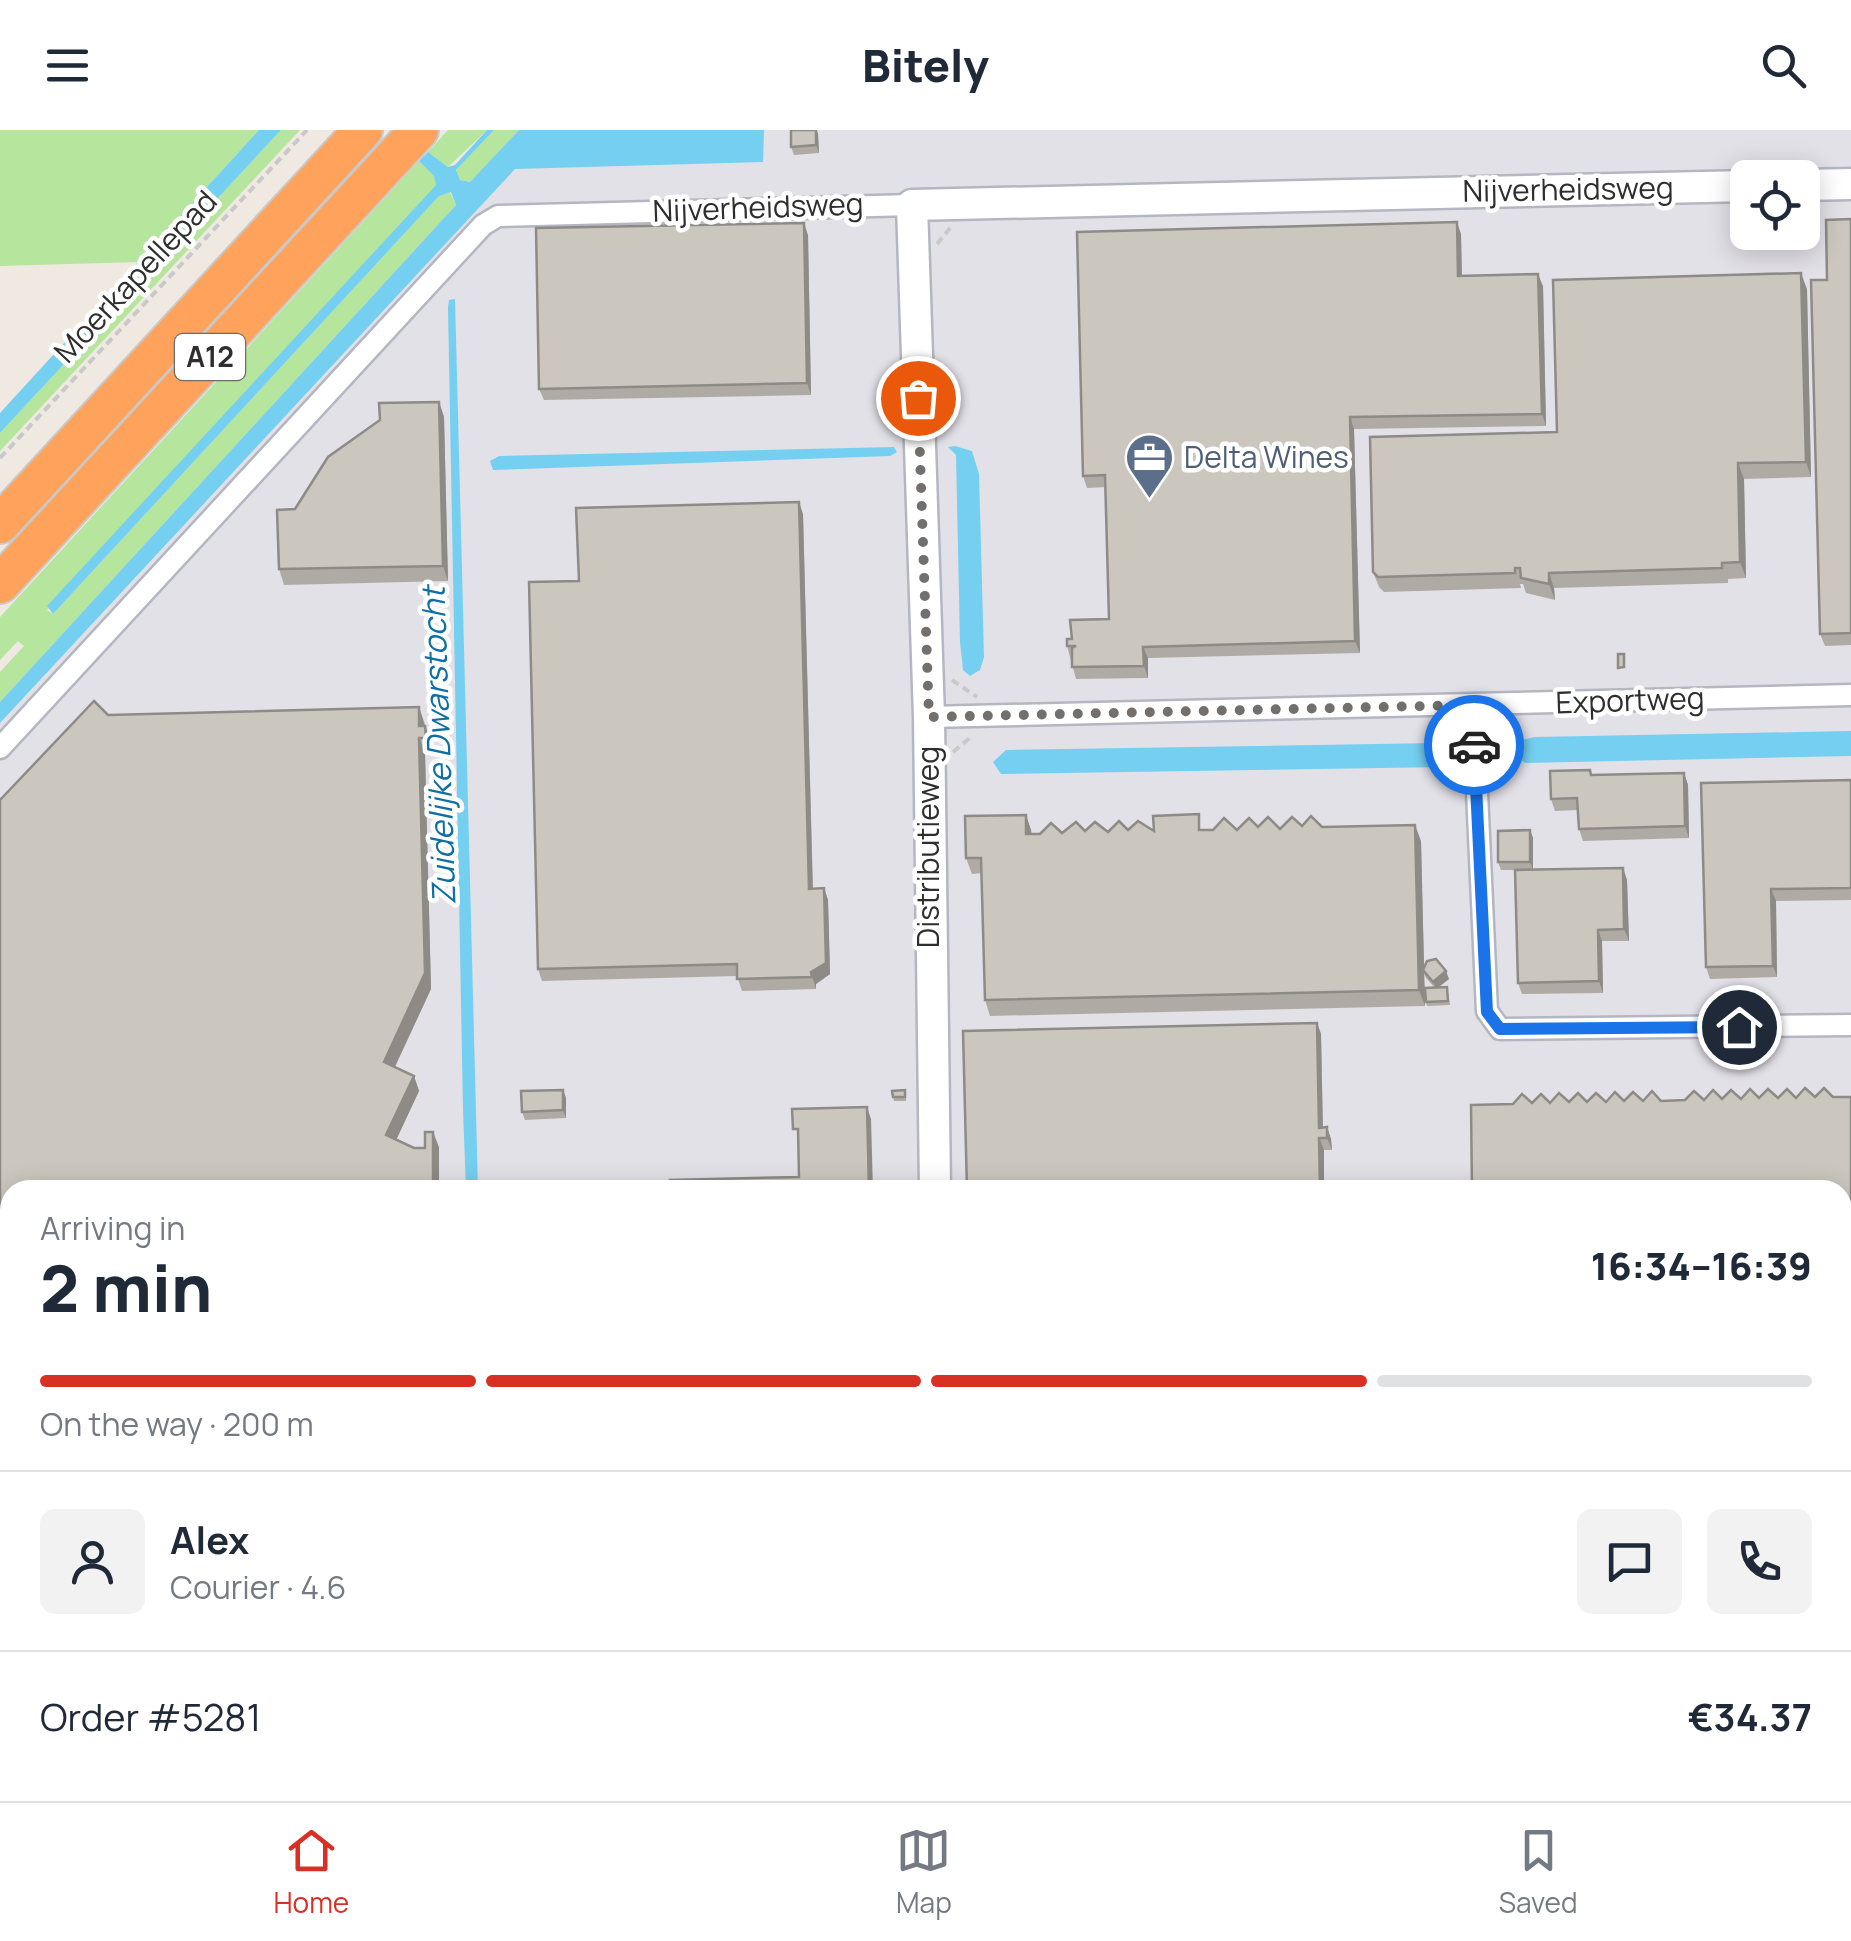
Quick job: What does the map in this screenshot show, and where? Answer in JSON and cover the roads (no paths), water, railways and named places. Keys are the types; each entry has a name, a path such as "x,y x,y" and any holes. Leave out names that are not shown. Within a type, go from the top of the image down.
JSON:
{"highway":[{"name":"A12","path":"0,524 363,130"},
{"name":"A12","path":"0,584 419,130"}],"street":[{"path":"1820,185 1851,184"},
{"name":"Nijverheidsweg","path":"0,748 483,225 498,216 1730,186"},
{"name":"Distributieweg","path":"912,205 929,717 934,1180"},
{"name":"Exportweg","path":"929,717 1851,695"},
{"path":"1473,705 1487,1012 1500,1029 1851,1024"}],"water":[{"path":"259,130 281,130 0,433 0,413"},
{"path":"487,130 494,130 456,170 460,180 470,182 519,130 764,130 763,162 515,169 0,723 0,702 456,205 451,192 439,196 53,614 47,606 436,185 434,176 419,161 428,152 448,167 455,165"},
{"path":"455,299 478,1180 466,1180 463,1110 449,300"},
{"path":"894,447 897,452 890,456 493,470 490,461 499,456"},
{"path":"948,447 972,451 979,474 984,657 980,670 970,676 963,670 960,642 956,455"},
{"path":"1851,731 1851,756 1525,763 1515,754 1522,740 1535,737"},
{"path":"1450,744 1456,753 1445,767 1001,774 993,762 1006,750"}],"place":[{"name":"Delta Wines","path":"1149,500"}],"water label":[{"name":"Zuidelijke Dwarstocht","path":"439,746"}]}
